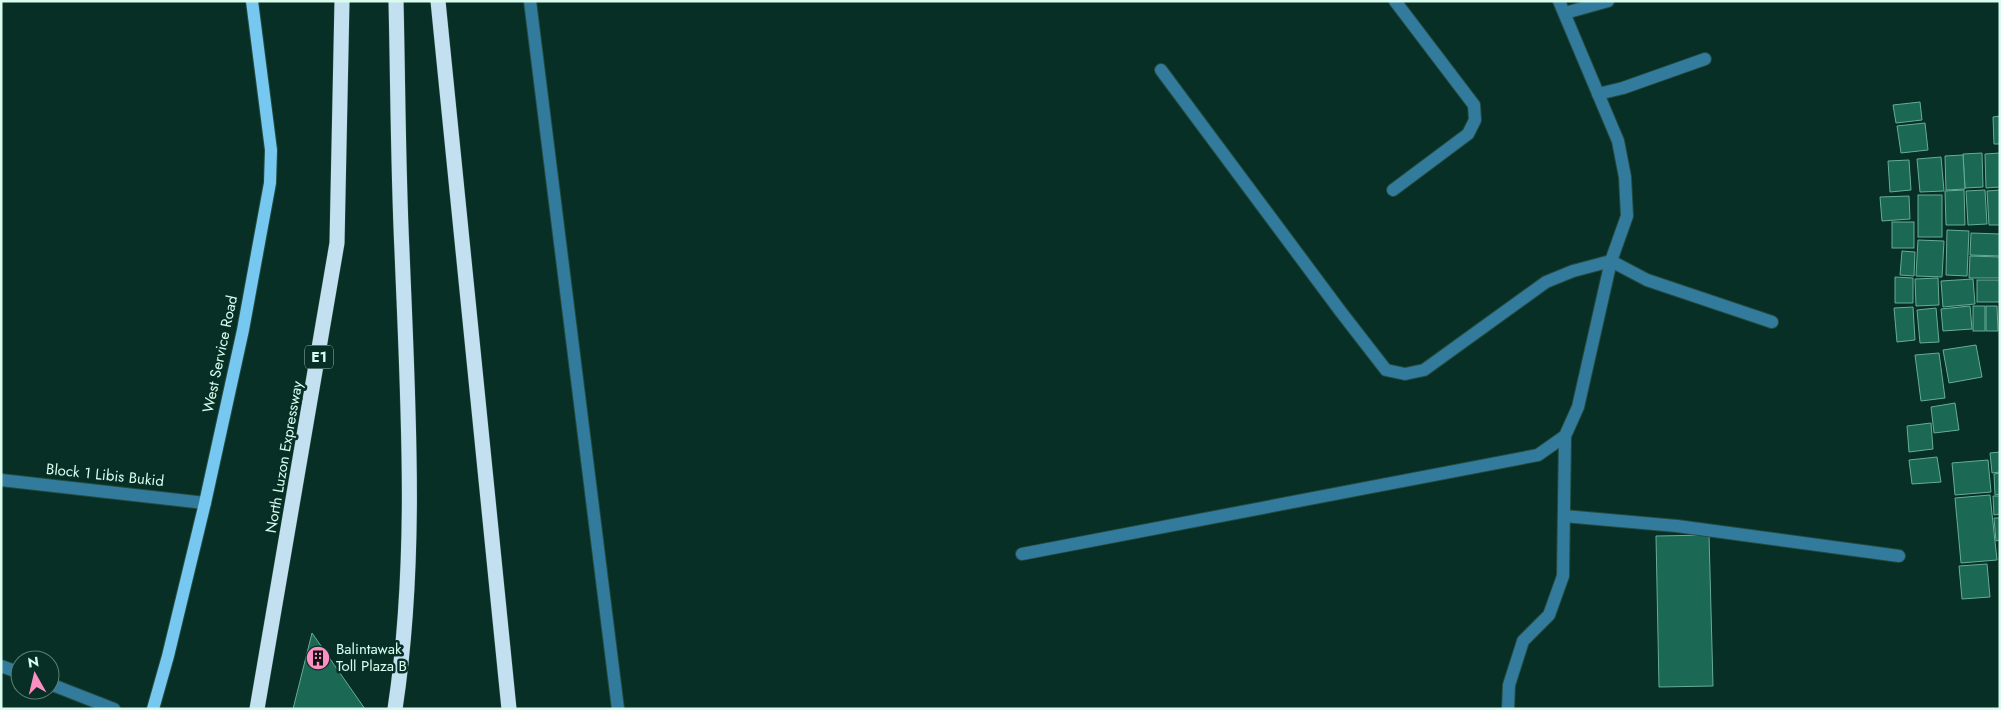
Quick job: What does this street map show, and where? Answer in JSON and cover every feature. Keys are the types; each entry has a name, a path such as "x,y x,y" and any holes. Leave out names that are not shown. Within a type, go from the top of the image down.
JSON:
{"highway":[{"name":"North Luzon Expressway","path":"257,709 337,243 342,1"},
{"path":"395,709 401,673 409,562 408,403 401,228 396,1"},
{"path":"438,1 509,709"}],"main road":[{"name":"West Service Road","path":"153,709 206,502 243,330 270,183 271,150 252,1"}],"lane":[{"path":"530,1 618,709"},
{"path":"1393,190 1468,134 1475,120 1474,105 1395,1"},
{"path":"1508,709 1509,685 1522,641 1549,615 1563,576 1565,436 1578,407 1611,261 1627,216 1625,177 1618,141 1562,7 1608,1"},
{"path":"1598,94 1623,88 1705,59"},
{"path":"1161,70 1386,370 1405,374 1424,370 1546,282 1573,271 1611,261 1647,280 1772,322"},
{"path":"1022,554 1538,455 1565,436"},
{"name":"Block 1 Libis Bukid","path":"1,480 206,502"},
{"path":"1564,516 1677,526 1899,556"},
{"path":"60,688 114,709"}],"building":[{"path":"1920,102 1922,120 1896,123 1893,105"},
{"path":"2000,116 2000,144 1994,144 1993,117"},
{"path":"1925,123 1928,150 1901,153 1897,126"},
{"path":"1982,153 1983,187 1965,188 1963,154"},
{"path":"2000,153 2000,187 1986,188 1985,154"},
{"path":"1963,155 1965,189 1946,190 1945,156"},
{"path":"1941,157 1944,191 1920,192 1917,159"},
{"path":"1909,160 1911,190 1890,192 1888,161"},
{"path":"1964,190 1965,225 1946,225 1945,191"},
{"path":"1985,190 1987,224 1968,225 1966,191"},
{"path":"2000,190 2000,225 1989,225 1987,191"},
{"path":"1918,195 1942,195 1942,237 1918,237"},
{"path":"1909,196 1910,219 1882,221 1880,197"},
{"path":"1892,222 1914,222 1914,248 1892,248"},
{"path":"1947,230 1969,231 1967,276 1946,275"},
{"path":"1971,233 2000,234 2000,256 1970,255"},
{"path":"1918,240 1944,241 1942,277 1916,276"},
{"path":"1902,251 1915,252 1914,276 1900,275"},
{"path":"1970,256 2000,257 2000,278 1969,278"},
{"path":"1895,277 1913,278 1913,303 1895,303"},
{"path":"1938,278 1939,305 1916,306 1915,279"},
{"path":"1973,279 1975,304 1943,307 1941,281"},
{"path":"1977,280 2000,280 2000,302 1977,302"},
{"path":"1970,306 1972,329 1943,331 1941,309"},
{"path":"1973,306 1985,306 1985,331 1973,331"},
{"path":"1986,306 1997,306 1998,331 1986,331"},
{"path":"1913,307 1915,340 1897,342 1894,308"},
{"path":"1936,308 1939,342 1920,343 1917,310"},
{"path":"1976,345 1982,377 1949,383 1943,350"},
{"path":"1939,353 1945,398 1921,401 1915,355"},
{"path":"1955,403 1959,430 1934,433 1931,407"},
{"path":"1931,423 1933,449 1909,452 1907,426"},
{"path":"2000,452 2000,472 1992,473 1990,453"},
{"path":"1937,457 1941,482 1912,484 1909,460"},
{"path":"1988,460 1991,492 1955,495 1952,463"},
{"path":"2000,473 2000,494 1995,495 1994,474"},
{"path":"1990,495 1997,560 1961,563 1955,498"},
{"path":"1993,496 2000,496 2000,514 1994,515"},
{"path":"1994,518 2000,518 2000,540 1996,541"},
{"path":"1709,535 1713,686 1659,687 1656,536"},
{"path":"1987,564 1990,597 1962,599 1959,566"},
{"name":"Balintawak Toll Plaza B","path":"312,633 365,709 293,709"}],"place":[{"name":"Balintawak Toll Plaza B","path":"318,658"}]}
